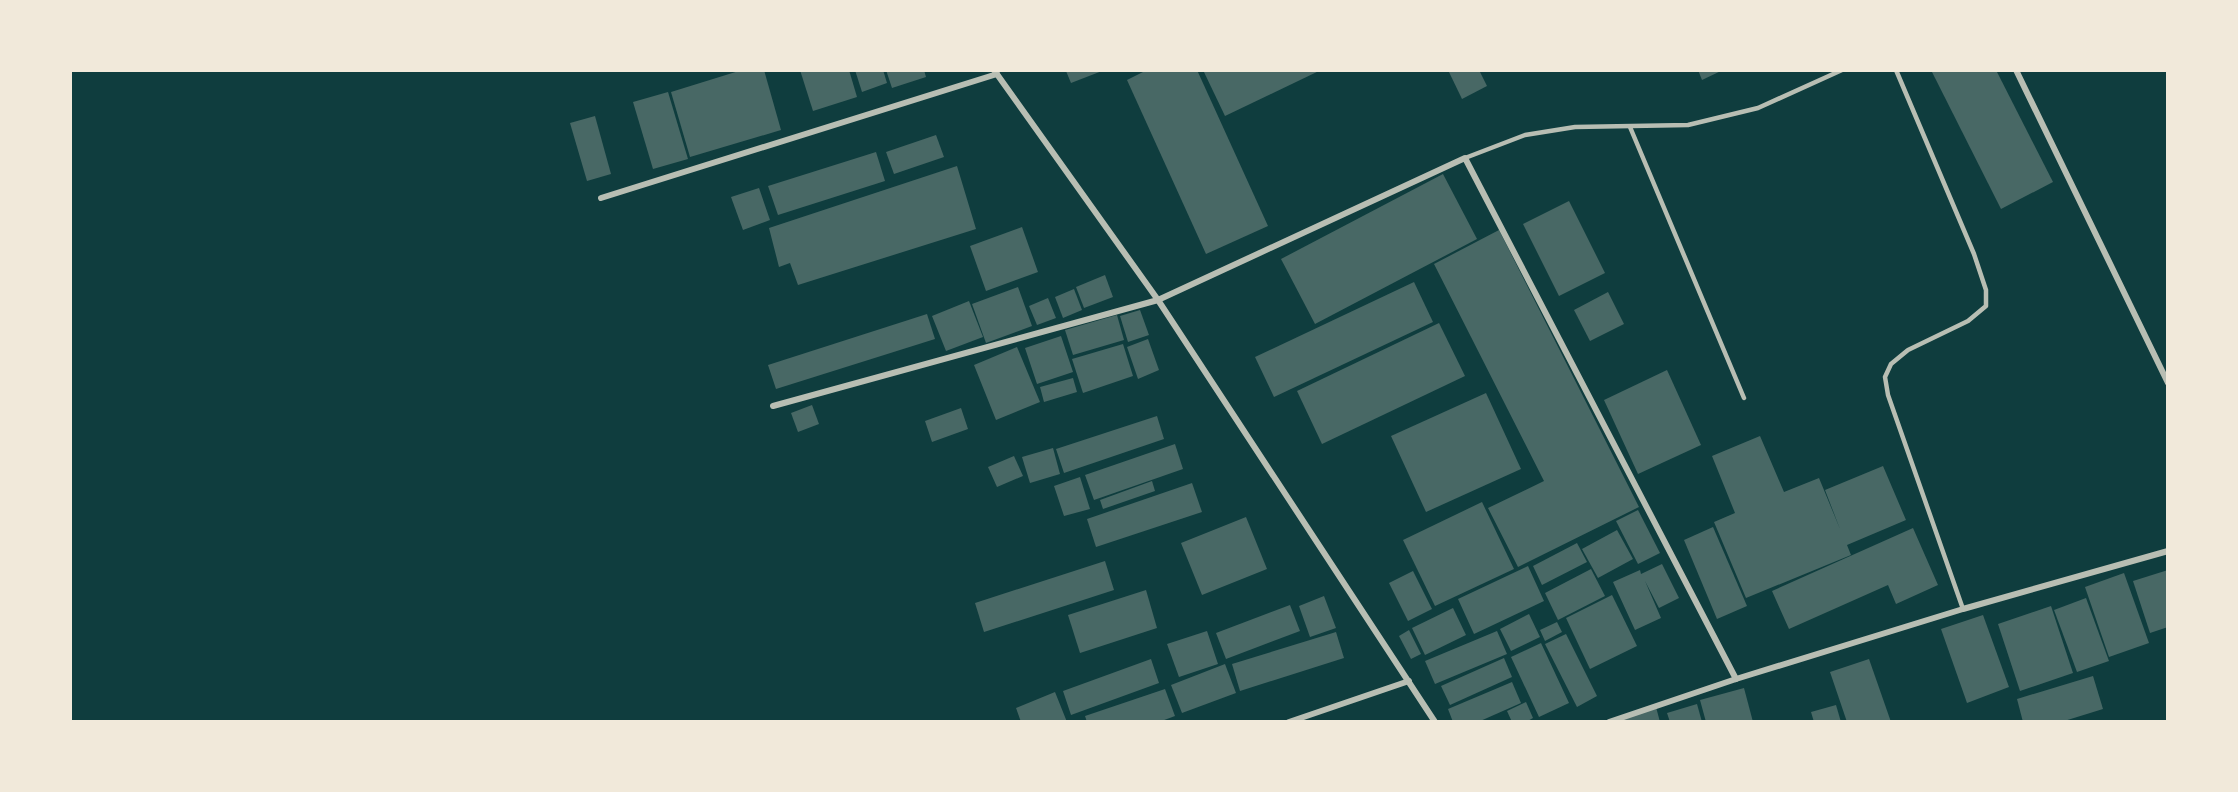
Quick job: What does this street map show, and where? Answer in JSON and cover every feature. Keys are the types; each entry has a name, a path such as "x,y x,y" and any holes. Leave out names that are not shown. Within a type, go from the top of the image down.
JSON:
{"street":[{"path":"2016,70 2168,384"},
{"path":"601,198 995,72 1158,300 1435,722"},
{"path":"773,406 1158,300 1465,158 1736,679"},
{"path":"1609,722 1736,679 1963,609 2168,551"},
{"path":"1289,722 1409,681"}],"lane":[{"path":"1465,158 1525,135 1575,127 1688,125 1740,113 1758,108 1842,70"},
{"path":"1896,70 1974,254 1986,290 1986,306 1968,321 1908,350 1891,364 1885,377 1888,395 1963,609"},
{"path":"1630,127 1744,398"}],"building":[{"path":"742,70 764,70 781,130 690,157 671,92"},
{"path":"800,70 849,70 857,97 813,111"},
{"path":"855,70 883,70 887,83 862,92"},
{"path":"886,70 924,70 926,77 892,88"},
{"path":"1147,70 1197,70 1268,226 1206,254 1127,80"},
{"path":"1203,70 1321,70 1225,116"},
{"path":"1448,70 1479,70 1487,86 1462,99"},
{"path":"1698,70 1723,70 1702,80"},
{"path":"1931,70 1996,70 2053,182 2001,209"},
{"path":"1066,71 1102,71 1071,83"},
{"path":"668,92 688,159 653,169 633,102"},
{"path":"595,116 611,174 587,181 570,123"},
{"path":"936,135 944,157 894,174 886,152"},
{"path":"876,152 885,181 778,215 768,186"},
{"path":"957,166 976,229 798,285 790,263 779,267 769,228"},
{"path":"1443,174 1477,239 1315,324 1281,259"},
{"path":"759,188 770,220 743,230 731,197"},
{"path":"1569,201 1605,273 1559,296 1523,224"},
{"path":"1022,227 1038,272 986,291 970,246"},
{"path":"1499,230 1639,507 1518,567 1488,508 1544,481 1434,264"},
{"path":"1105,275 1113,297 1084,308 1076,287"},
{"path":"1414,282 1433,322 1274,397 1255,357"},
{"path":"1018,287 1032,326 986,343 972,304"},
{"path":"1074,289 1082,310 1063,318 1055,297"},
{"path":"1608,292 1624,324 1590,341 1574,310"},
{"path":"1048,298 1056,318 1037,325 1029,306"},
{"path":"969,301 983,337 946,351 932,316"},
{"path":"1140,310 1149,335 1128,342 1120,316"},
{"path":"927,314 935,339 776,389 768,365"},
{"path":"1117,315 1124,340 1073,355 1065,330"},
{"path":"1439,323 1465,376 1322,444 1297,391"},
{"path":"1061,336 1073,372 1037,384 1025,348"},
{"path":"1148,339 1159,370 1138,379 1127,347"},
{"path":"1123,344 1133,376 1083,393 1072,359"},
{"path":"1017,347 1040,402 996,420 974,365"},
{"path":"1667,370 1701,445 1638,474 1604,400"},
{"path":"1073,378 1077,392 1044,402 1040,387"},
{"path":"1486,393 1521,469 1426,512 1391,436"},
{"path":"812,405 819,424 798,432 791,413"},
{"path":"961,408 968,429 932,442 925,421"},
{"path":"1157,416 1164,439 1064,473 1056,449"},
{"path":"1760,436 1784,492 1819,478 1840,529 1825,490 1883,466 1906,520 1847,545 1851,555 1746,598 1714,522 1735,513 1712,456"},
{"path":"1175,444 1183,469 1094,500 1085,475"},
{"path":"1053,448 1060,474 1030,483 1022,457"},
{"path":"1014,456 1023,476 997,487 988,467"},
{"path":"1080,477 1090,509 1064,516 1054,486"},
{"path":"1152,481 1155,491 1103,509 1100,500"},
{"path":"1192,483 1202,512 1096,547 1087,519"},
{"path":"1482,502 1514,569 1435,606 1403,540"},
{"path":"1638,510 1660,553 1638,564 1616,521"},
{"path":"1246,517 1267,569 1202,595 1181,543"},
{"path":"1713,527 1747,606 1717,619 1684,540"},
{"path":"1913,528 1938,585 1896,604 1888,585 1789,629 1772,591"},
{"path":"1617,530 1633,559 1598,578 1582,549"},
{"path":"1577,543 1587,562 1542,585 1533,566"},
{"path":"1105,561 1114,590 984,632 975,603"},
{"path":"1662,564 1679,598 1659,608 1645,581 1661,618 1635,630 1613,582 1640,570 1641,574"},
{"path":"1528,566 1544,601 1474,634 1458,599"},
{"path":"1591,569 1605,596 1558,620 1545,593"},
{"path":"2168,570 2168,627 2150,633 2133,581"},
{"path":"1413,571 1432,609 1408,621 1389,583"},
{"path":"2124,573 2149,643 2109,657 2085,587"},
{"path":"1146,590 1157,628 1080,653 1068,615"},
{"path":"1612,595 1637,646 1590,669 1566,618"},
{"path":"1324,596 1336,628 1310,637 1299,606"},
{"path":"2086,598 2109,661 2077,672 2054,610"},
{"path":"1290,605 1300,631 1226,659 1216,633"},
{"path":"2051,606 2073,673 2020,691 1998,624"},
{"path":"1453,608 1466,635 1425,655 1412,628"},
{"path":"1529,614 1540,637 1511,651 1500,629"},
{"path":"1983,615 2009,687 1967,703 1941,629"},
{"path":"1557,622 1562,632 1545,641 1540,630"},
{"path":"1409,630 1421,654 1411,659 1399,636"},
{"path":"1207,631 1218,664 1179,677 1167,644"},
{"path":"1497,631 1507,654 1435,684 1425,661"},
{"path":"1336,632 1344,658 1240,691 1232,664"},
{"path":"1566,634 1597,696 1577,707 1545,644"},
{"path":"1541,643 1569,703 1539,717 1511,657"},
{"path":"1504,658 1512,677 1450,705 1441,686"},
{"path":"1151,659 1159,683 1071,715 1063,691"},
{"path":"1869,659 1891,722 1847,722 1830,672"},
{"path":"1225,664 1236,693 1182,713 1171,685"},
{"path":"2093,676 2103,709 2061,722 2023,722 2017,699"},
{"path":"1512,682 1521,703 1478,722 1453,722 1448,709"},
{"path":"1744,688 1753,722 1706,722 1700,700"},
{"path":"1165,689 1175,716 1159,722 1087,722 1085,716"},
{"path":"1055,692 1067,722 1021,722 1016,708"},
{"path":"1526,702 1533,718 1526,722 1512,722 1507,711"},
{"path":"1697,704 1702,722 1670,722 1667,713"},
{"path":"1836,705 1841,722 1814,722 1811,712"},
{"path":"1656,707 1660,722 1615,722"}]}
